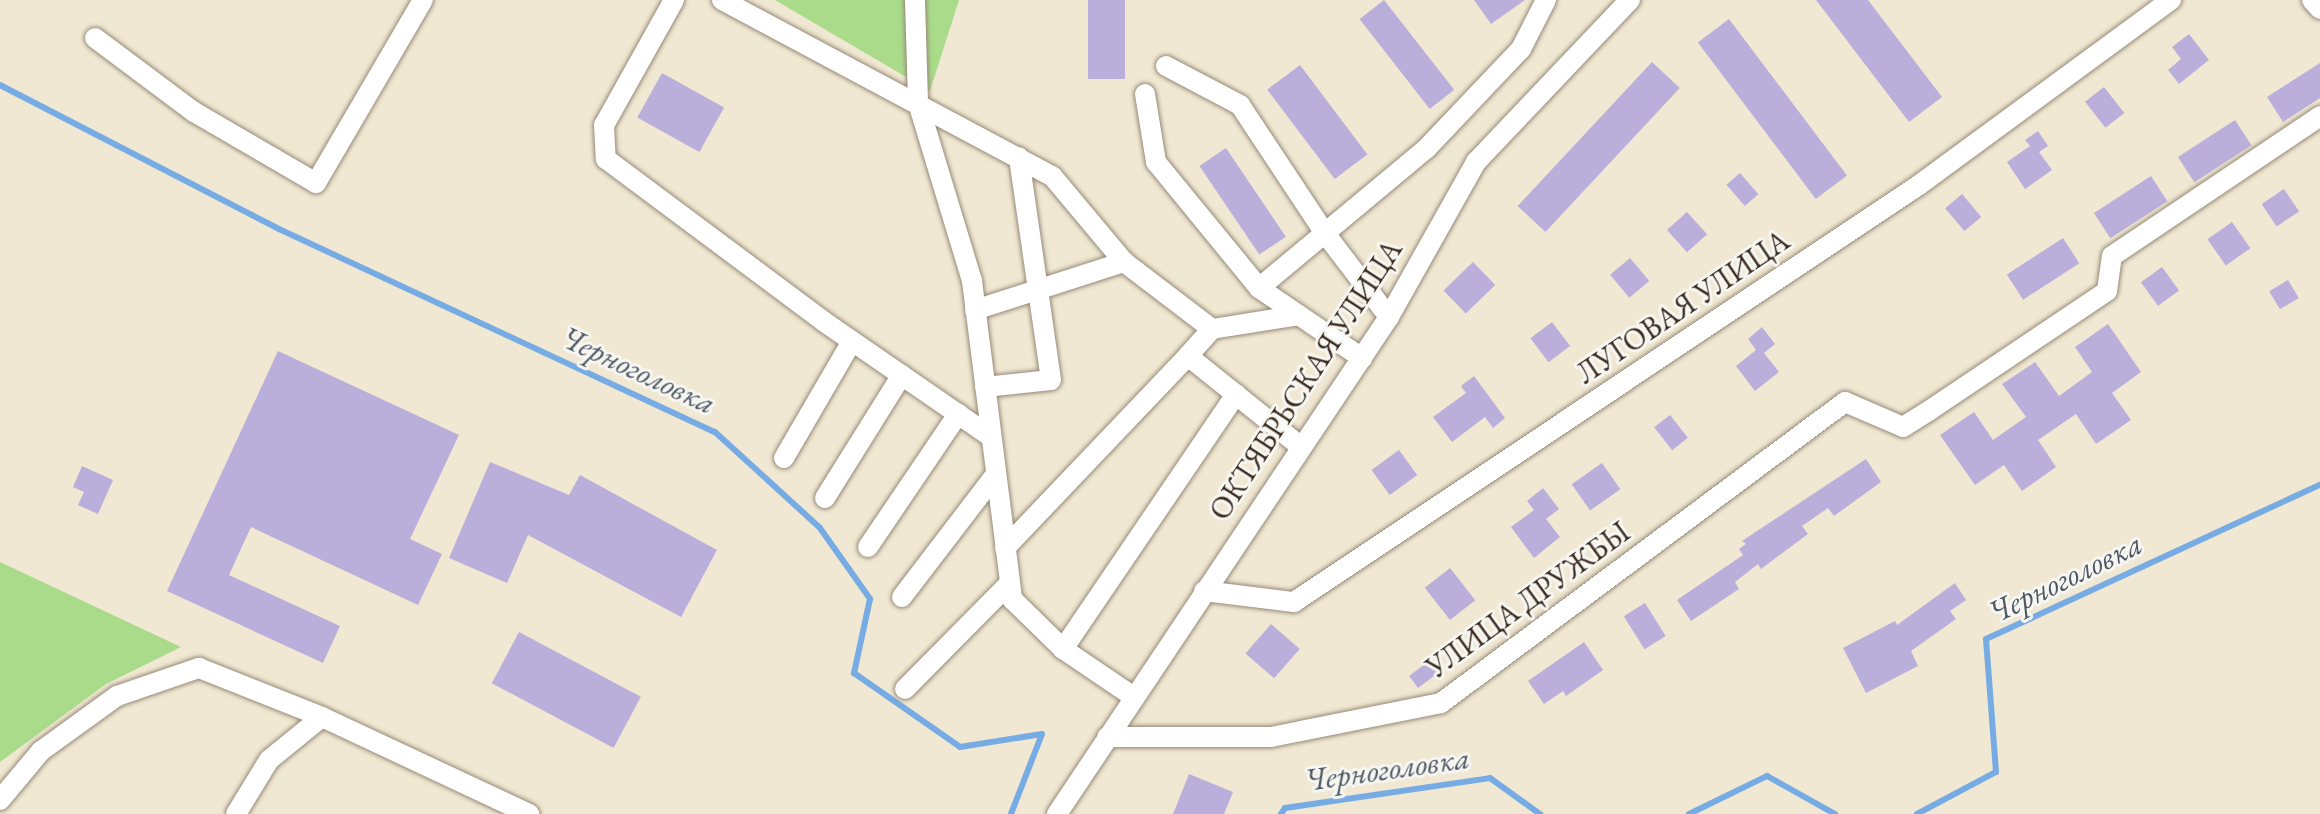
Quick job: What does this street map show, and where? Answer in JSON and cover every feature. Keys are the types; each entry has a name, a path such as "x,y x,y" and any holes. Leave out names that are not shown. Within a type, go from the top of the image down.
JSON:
{"street":[{"path":"95,38 194,112 316,183 423,0"},
{"path":"674,0 604,125 606,159 852,341 991,437"},
{"path":"722,0 1053,177 1124,262 1212,329"},
{"path":"915,0 918,103 972,281 1012,599 1063,649 1134,697"},
{"path":"1259,288 1426,149 1521,49 1546,0"},
{"name":"ОКТЯБРЬСКАЯ УЛИЦА","path":"1057,814 1389,317 1476,162 1630,0"},
{"name":"ЛУГОВАЯ УЛИЦА","path":"1204,591 1294,602 1919,185 2171,0"},
{"path":"2312,0 2320,9"},
{"path":"1166,66 1240,105 1324,232 1389,317"},
{"path":"1145,94 1156,162 1259,288 1362,358"},
{"name":"УЛИЦА ДРУЖБЫ","path":"1107,737 1271,737 1441,703 1845,402 1903,427 2107,291 2112,256 2320,116"},
{"path":"985,387 1051,380 1019,157"},
{"path":"975,310 1124,262"},
{"path":"1005,548 1212,329 1299,315"},
{"path":"784,458 852,341"},
{"path":"1188,356 1301,447"},
{"path":"825,498 902,375"},
{"path":"1063,649 1236,394"},
{"path":"868,547 958,414"},
{"path":"902,597 996,474"},
{"path":"905,689 1010,583"},
{"path":"0,800 41,751 117,696 199,668 322,717 529,814"},
{"path":"236,814 269,760 322,717"}],"green space":[{"path":"775,0 959,0 930,91"},
{"path":"0,562 181,647 106,684 0,762"}],"building":[{"path":"1088,0 1125,0 1125,79 1088,79"},
{"path":"1384,0 1454,90 1430,109 1360,19"},
{"path":"1474,0 1525,0 1491,24"},
{"path":"1816,0 1868,0 1942,97 1909,122"},
{"path":"1729,19 1847,176 1816,199 1698,42"},
{"path":"2189,34 2209,60 2179,84 2168,70 2181,59 2172,47"},
{"path":"1652,62 1680,88 1545,232 1518,206"},
{"path":"2320,63 2320,98 2283,122 2267,97"},
{"path":"1300,65 1367,154 1335,179 1267,90"},
{"path":"662,73 724,107 699,152 637,118"},
{"path":"2104,87 2124,113 2105,128 2085,102"},
{"path":"2235,120 2251,145 2194,182 2178,157"},
{"path":"2038,131 2048,146 2039,152 2052,170 2025,189 2007,162 2030,146 2025,140"},
{"path":"1226,148 1286,237 1259,255 1199,166"},
{"path":"1740,173 1758,194 1745,206 1726,185"},
{"path":"2151,176 2167,201 2110,238 2094,213"},
{"path":"2284,189 2299,211 2277,226 2262,204"},
{"path":"1962,194 1981,217 1964,231 1945,208"},
{"path":"1687,212 1707,234 1687,252 1667,230"},
{"path":"2232,222 2250,248 2226,265 2207,239"},
{"path":"2063,238 2079,263 2023,300 2007,274"},
{"path":"1630,258 1649,281 1629,298 1610,275"},
{"path":"1473,262 1495,285 1466,313 1444,290"},
{"path":"2162,267 2179,290 2158,306 2141,282"},
{"path":"2288,280 2299,298 2280,309 2269,291"},
{"path":"1552,322 1570,346 1548,362 1530,338"},
{"path":"2108,324 2141,372 2112,393 2131,420 2096,444 2076,414 2038,440 2056,467 2022,491 2004,465 1975,485 1940,435 1974,412 1993,440 2026,417 2002,384 2035,362 2059,396 2092,372 2075,347"},
{"path":"1762,327 1775,344 1764,353 1779,372 1755,391 1736,366 1756,350 1748,339"},
{"path":"278,351 459,435 410,539 442,554 418,605 251,527 229,575 340,626 323,663 167,591"},
{"path":"1474,376 1505,418 1493,428 1485,417 1452,442 1433,417 1466,393 1461,386"},
{"path":"1670,415 1688,438 1672,450 1654,427"},
{"path":"1399,450 1417,475 1390,495 1371,470"},
{"path":"1866,459 1881,482 1834,516 1828,508 1802,526 1808,534 1761,569 1758,564 1735,582 1739,589 1691,621 1677,600 1743,555 1739,549 1746,544 1742,541"},
{"path":"490,462 569,495 580,475 717,550 681,617 528,535 507,583 449,558"},
{"path":"1602,463 1620,489 1590,510 1572,484"},
{"path":"82,466 113,480 98,514 78,505 84,492 73,487"},
{"path":"1543,488 1559,509 1546,519 1560,537 1534,558 1511,527 1534,510 1527,501"},
{"path":"1450,568 1475,600 1450,620 1425,588"},
{"path":"1955,583 1966,600 1950,611 1956,619 1911,651 1918,666 1866,693 1843,648 1895,621 1897,625"},
{"path":"1645,603 1666,636 1644,649 1624,616"},
{"path":"1271,624 1300,649 1274,678 1245,653"},
{"path":"519,632 641,697 614,748 492,683"},
{"path":"1584,642 1603,670 1566,696 1563,691 1544,704 1528,681"},
{"path":"1429,661 1438,673 1418,688 1409,676"},
{"path":"1189,774 1233,792 1224,814 1173,814"}],"waterway":[{"name":"Черноголовка","path":"0,85 279,229 715,432 820,528 870,599 854,673 960,747 1042,734 1011,814"},
{"name":"Черноголовка","path":"1917,814 1996,772 1986,639 2320,485"},
{"name":"Черноголовка","path":"1689,814 1767,776 1835,814"},
{"name":"Черноголовка","path":"1281,814 1285,808 1490,778 1540,814"}]}
